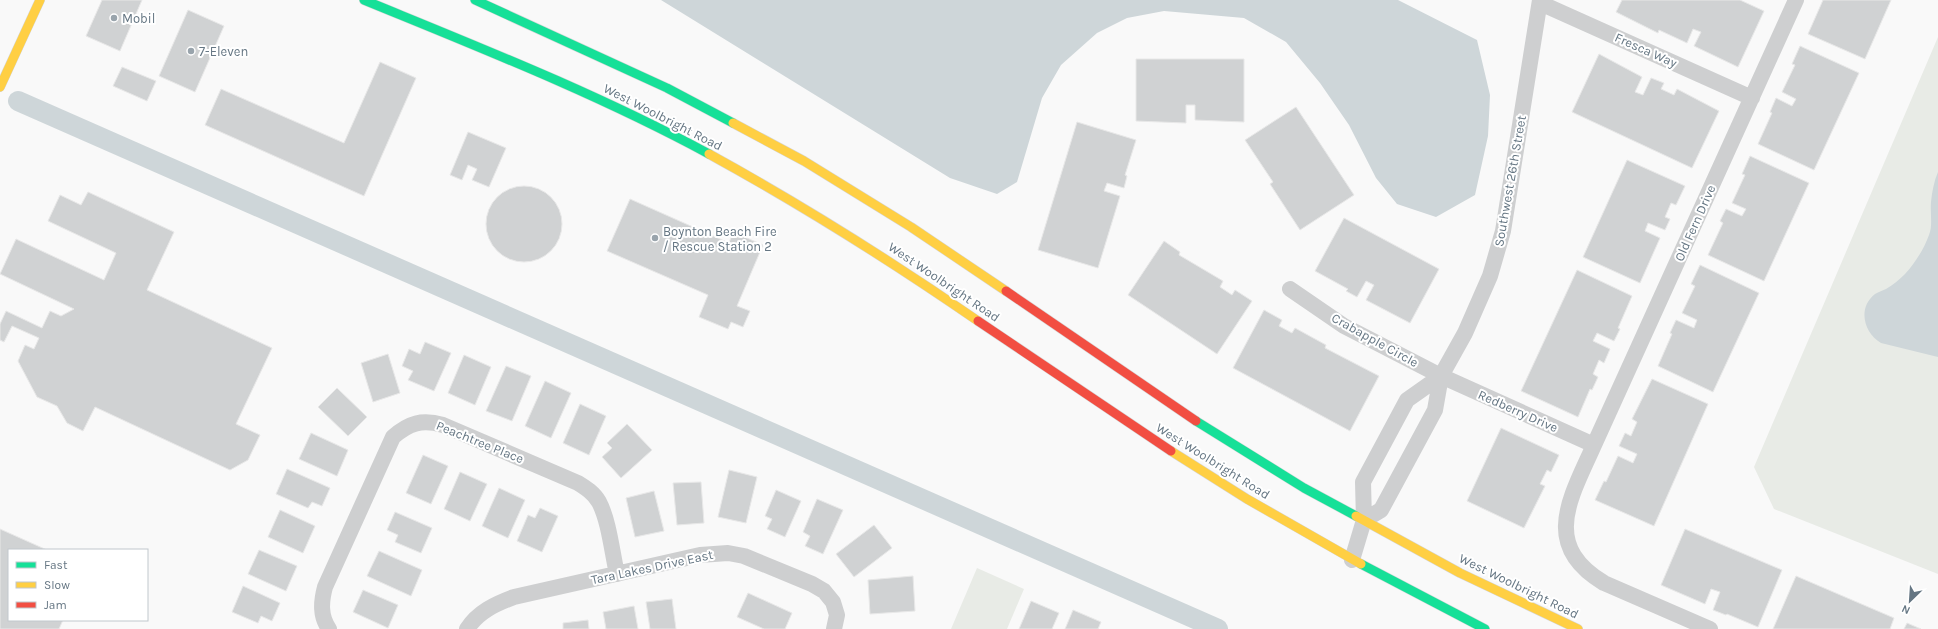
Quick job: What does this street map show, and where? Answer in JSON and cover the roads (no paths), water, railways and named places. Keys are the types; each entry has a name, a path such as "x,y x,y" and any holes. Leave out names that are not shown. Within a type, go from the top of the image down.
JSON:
{"main road":[{"path":"0,87 40,0"},
{"name":"West Woolbright Road","path":"364,0 591,96 643,120 754,179 887,259 1171,451 1284,521 1352,560 1485,629"},
{"name":"West Woolbright Road","path":"475,0 667,88 804,161 916,231 1196,421 1304,488 1460,573 1578,629"}],"street":[{"name":"Old Fern Drive","path":"1710,629 1604,583 1591,575 1580,565 1572,553 1566,525 1567,511 1594,445 1796,0"},
{"name":"Southwest 26th Street","path":"1364,520 1381,510 1435,410 1441,376 1479,305 1490,276 1503,231 1540,1"},
{"name":"Fresca Way","path":"1540,1 1752,98"},
{"name":"Crabapple Circle","path":"1290,289 1344,326 1441,376"},
{"name":"Southwest 26th Street","path":"1352,560 1364,520 1363,482 1407,400 1441,376"},
{"name":"Redberry Drive","path":"1441,376 1594,445"},
{"name":"Peachtree Place","path":"329,629 322,614 322,600 325,587 392,437 403,428 416,422 430,421 443,425 578,483 589,490 598,501 603,514 617,574"},
{"name":"Tara Lakes Drive East","path":"466,629 477,616 488,608 514,597 713,553 744,556 812,584 824,591 832,602 837,615 834,629"}],"waterway":[{"path":"18,101 1218,629"}],"place":[{"name":"Mobil","path":"114,18"},
{"name":"7-Eleven","path":"191,51"},
{"name":"Boynton Beach Fire / Rescue Station 2","path":"655,238"}]}
